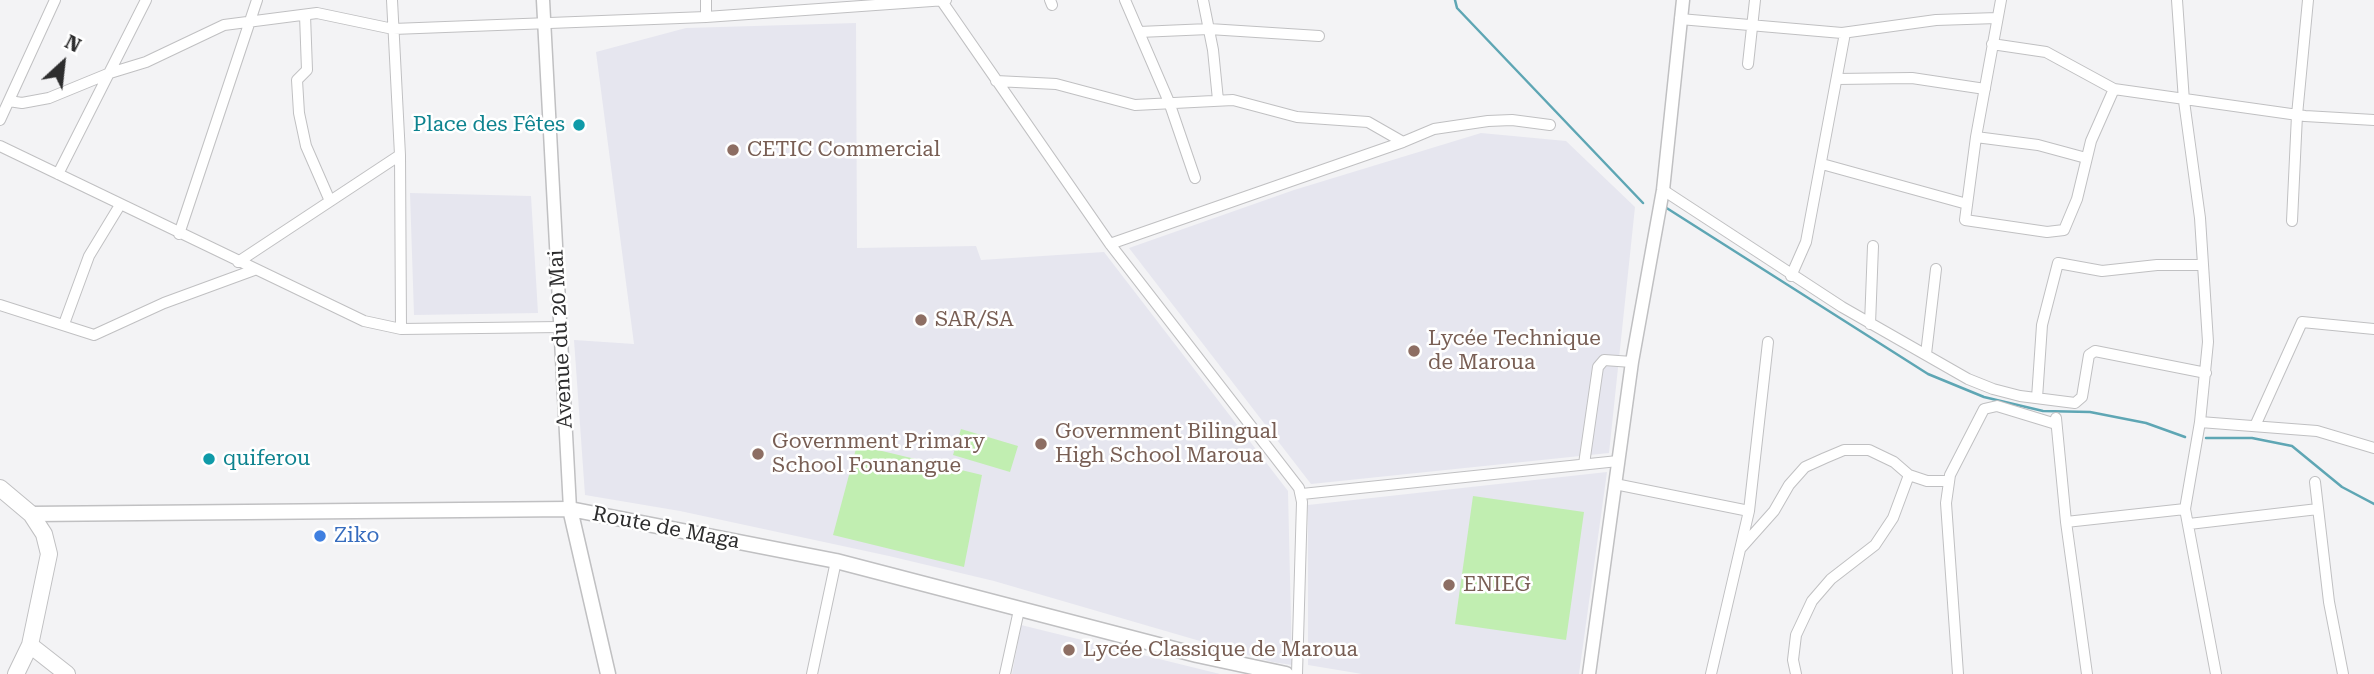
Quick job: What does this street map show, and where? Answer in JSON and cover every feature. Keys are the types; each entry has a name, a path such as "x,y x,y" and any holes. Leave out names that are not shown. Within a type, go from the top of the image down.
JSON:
{"main road":[{"path":"0,488 31,514 44,534 49,554 30,645 16,674"},
{"name":"Route de Maga","path":"31,514 570,509 836,561 1197,655 1286,674"},
{"name":"Avenue du 20 Mai","path":"570,509 608,674"},
{"path":"30,645 68,674"}],"street":[{"path":"0,120 55,0"},
{"path":"58,174 146,0"},
{"path":"179,234 257,0"},
{"path":"392,0 400,155 401,328"},
{"name":"Avenue du 20 Mai","path":"542,0 570,509"},
{"path":"706,0 706,17"},
{"path":"9,101 22,103 49,98 110,73 146,62 224,25 322,13 393,29 706,17 943,0 1110,244 1301,494 1297,674"},
{"path":"1125,0 1168,102 1195,178"},
{"path":"1203,0 1218,100"},
{"path":"1588,674 1632,362 1663,190 1684,0"},
{"path":"1748,64 1755,0"},
{"path":"2001,0 1976,137 1965,220 2036,231 2062,232 2077,199 2086,158 2114,89"},
{"path":"2177,0 2183,101 2203,265 2206,373 2185,509 2216,674"},
{"path":"2292,221 2297,115 2308,0"},
{"path":"305,15 307,70 297,80 299,113 306,146 330,201"},
{"path":"1680,19 1845,33 1936,20 1997,18"},
{"path":"1139,32 1209,29 1320,36"},
{"path":"1791,276 1806,242 1845,33"},
{"path":"1992,44 2046,52 2114,89 2183,101 2297,115 2374,120"},
{"path":"1837,79 1912,78 1984,89"},
{"path":"996,81 1056,84 1127,104 1218,100 1248,103 1304,119 1368,122 1403,142"},
{"path":"1110,244 1434,130 1488,121 1512,120 1550,125"},
{"path":"1976,137 2038,145 2086,158"},
{"path":"0,146 364,321 401,328 561,327"},
{"path":"238,262 400,155"},
{"path":"1822,164 1967,204"},
{"path":"1663,190 1791,276 1870,324 1968,379 1993,389 2075,402 2079,400 2089,355 2095,351 2206,373"},
{"path":"64,324 89,256 120,205"},
{"path":"1870,324 1872,246"},
{"path":"2037,398 2042,325 2058,263 2115,271 2157,265 2203,265"},
{"path":"1926,354 1936,269"},
{"path":"0,305 64,324 85,335 94,335 164,303 254,270"},
{"path":"2255,426 2302,322 2374,329"},
{"path":"1711,674 1749,510 1768,342"},
{"path":"1584,464 1598,367 1605,360 1632,362"},
{"path":"1958,674 1946,503 1949,481 1984,409 1997,406 2056,421 2066,522 2087,674"},
{"path":"2200,422 2317,431 2374,448"},
{"path":"1740,548 1774,511 1788,485 1805,467 1844,450 1869,450 1894,461 1909,475 1927,481 1949,481"},
{"path":"1301,494 1618,461"},
{"path":"1796,674 1793,660 1796,635 1812,601 1831,579 1875,545 1893,518 1909,475"},
{"path":"2315,482 2329,602 2343,674"},
{"path":"1615,484 1749,510"},
{"path":"2066,522 2185,509"},
{"path":"2189,524 2318,509"},
{"path":"812,674 836,561"},
{"path":"1004,674 1019,610"}],"shaded area":[{"path":"856,23 857,248 976,246 981,260 1104,252 1288,491 1292,665 1272,662 994,581 680,511 585,495 574,340 634,344 596,52 686,28"},
{"name":"Lycée Technique de Maroua","path":"1481,133 1566,141 1635,207 1609,453 1311,484 1129,248 1294,190"},
{"path":"410,193 531,196 538,313 414,315"},
{"name":"ENIEG","path":"1607,472 1579,674 1362,674 1308,665 1308,505"},
{"name":"Lycée Classique de Maroua","path":"1021,625 1220,674 1012,674"}],"green space":[{"path":"961,429 1018,446 1010,472 953,455"},
{"path":"857,445 982,475 964,567 833,535"},
{"path":"1473,496 1584,512 1566,640 1455,624"}],"waterway":[{"path":"1455,0 1457,8 1643,203"},
{"path":"1665,207 1928,374 1984,397 2043,411 2090,412 2146,423 2185,437"},
{"path":"2206,438 2252,438 2292,446 2342,487 2374,504"}],"place":[{"name":"Place des Fêtes","path":"579,125"},
{"name":"CETIC Commercial","path":"733,150"},
{"name":"SAR/SA","path":"921,320"},
{"name":"Lycée Technique de Maroua","path":"1414,351"},
{"name":"Government Bilingual High School Maroua","path":"1041,444"},
{"name":"Government Primary School Founangue","path":"758,454"},
{"name":"quiferou","path":"209,459"},
{"name":"Ziko","path":"320,536"},
{"name":"ENIEG","path":"1449,585"},
{"name":"Lycée Classique de Maroua","path":"1069,650"}]}
